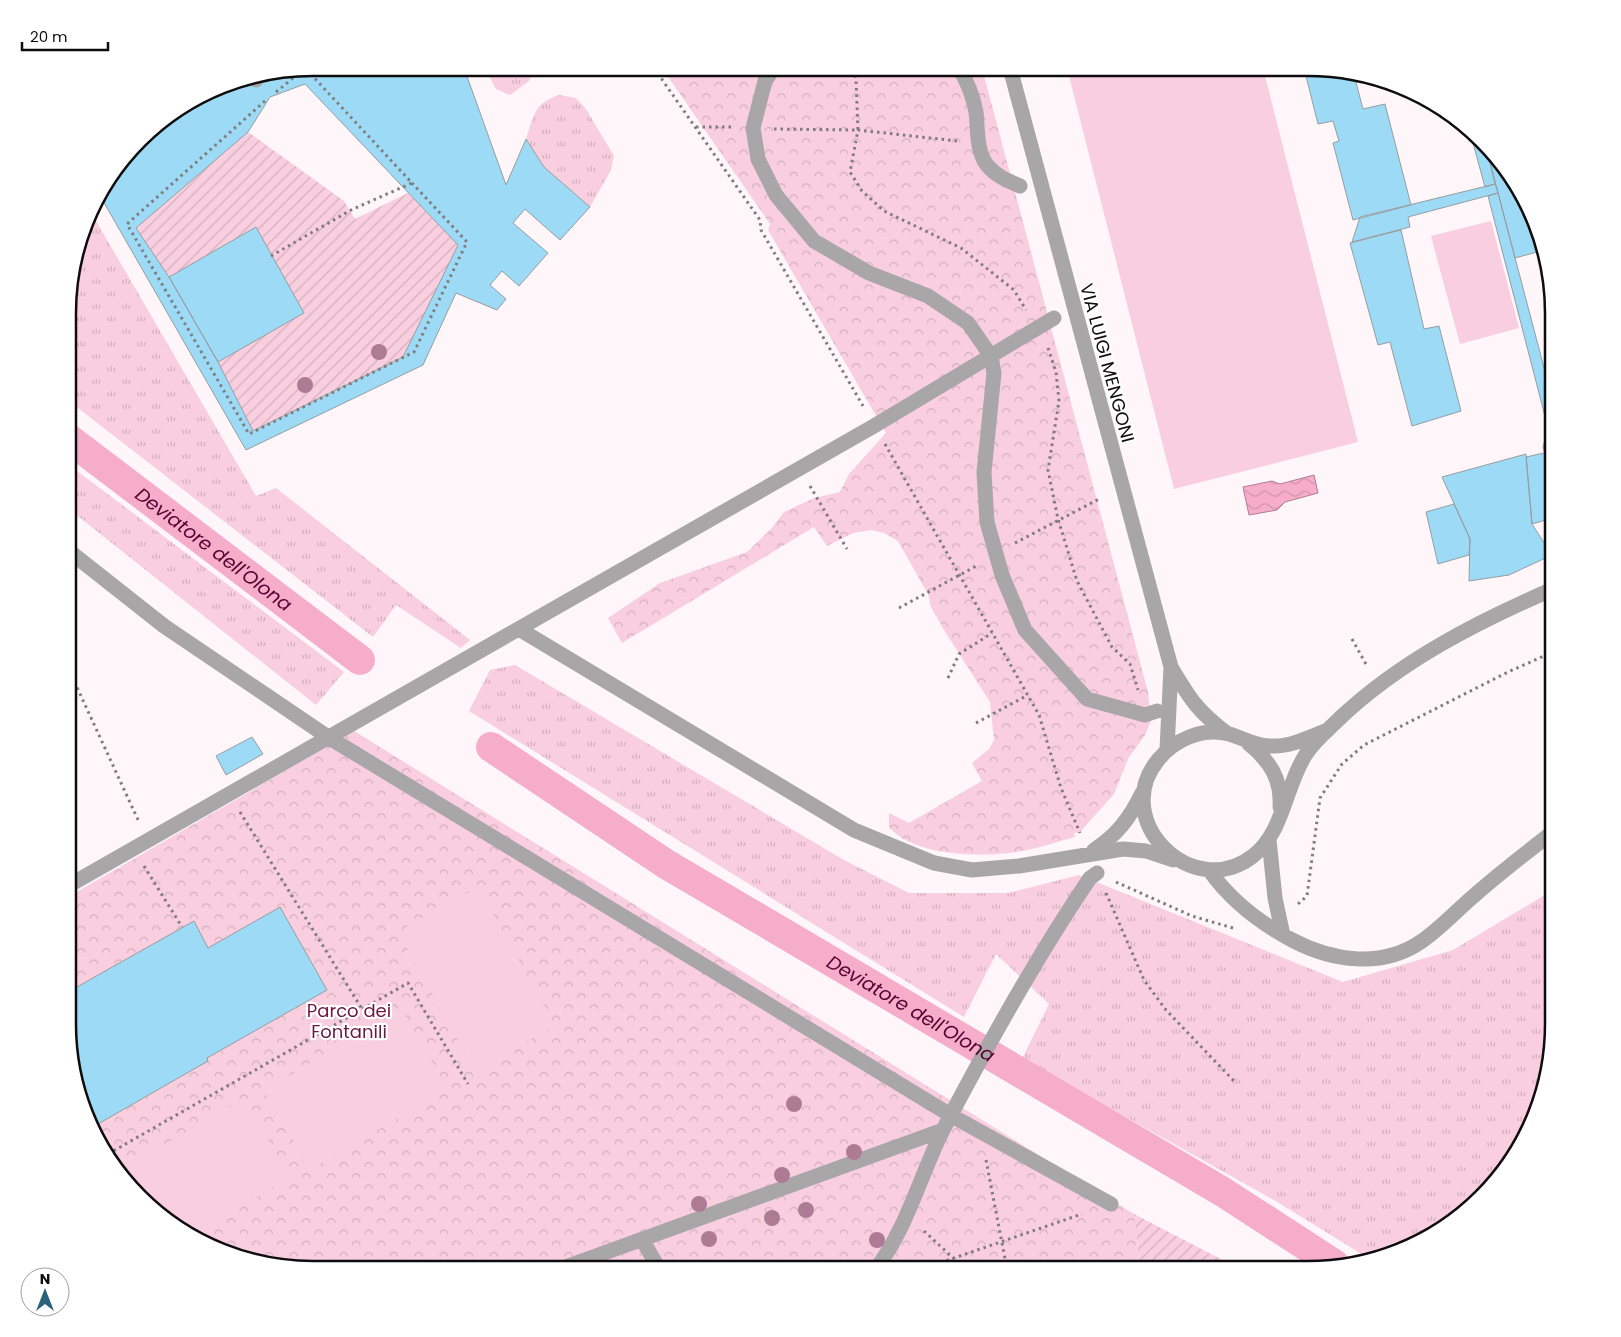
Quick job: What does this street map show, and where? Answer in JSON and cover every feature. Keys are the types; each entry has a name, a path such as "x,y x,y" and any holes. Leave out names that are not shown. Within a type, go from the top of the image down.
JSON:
{"street":[{"path":"768,76 765,81 753,128 758,159 776,195 814,241 869,273 928,296 968,323 991,356 994,373 984,472 987,522 1002,575 1026,630 1087,699 1151,713"},
{"path":"964,76 976,110 979,143 986,165 1004,180 1020,186"},
{"name":"VIA LUIGI MENGONI","path":"1012,76 1170,667 1189,698 1204,717 1228,734"},
{"path":"76,882 799,468 1054,318"},
{"path":"76,557 164,626 328,737 952,1116 1111,1204"},
{"path":"519,629 854,830 934,864 972,870 1019,866 1088,853 1123,849 1146,851 1186,865 1209,870 1232,867 1252,856 1269,840 1306,754 1358,702 1440,644 1498,613 1545,592"},
{"name":"VIA LUIGI MENGONI","path":"1166,749 1170,667"},
{"path":"1088,853 1112,839 1126,822 1144,789 1152,768 1166,749 1186,737 1207,733 1228,734 1248,742 1272,746 1297,742 1328,730"},
{"path":"1248,742 1264,756 1275,773 1280,796 1278,819"},
{"path":"1144,789 1144,813 1152,834 1166,852 1186,865"},
{"path":"1209,870 1224,891 1260,923 1312,950 1340,958 1372,959 1397,953 1421,942 1510,864 1545,838"},
{"path":"1269,840 1275,898 1283,935"},
{"path":"881,1261 907,1215 943,1130 1031,969 1090,878 1097,873"},
{"path":"584,1261 643,1241 943,1130"},
{"path":"643,1241 654,1261"}],"path":[{"path":"296,77 127,224 250,434 414,352 467,242 312,76"},
{"path":"855,76 858,130 850,172 862,191 884,211 961,248 1014,290 1044,339 1056,372 1059,401 1048,470 1058,519 1078,581 1112,647 1130,664 1151,713"},
{"path":"696,127 858,130 979,143"},
{"path":"271,256 351,210 412,183"},
{"path":"799,468 847,549"},
{"path":"948,678 959,654 992,633"},
{"path":"1352,639 1370,671"},
{"path":"1294,908 1307,896 1320,798 1342,764 1364,745 1508,672 1545,656"},
{"path":"76,685 139,823 150,839"},
{"path":"976,722 1028,695"},
{"path":"230,794 362,1009"},
{"path":"134,849 182,927"},
{"path":"1097,873 1192,916 1228,929 1237,928"},
{"path":"1097,873 1144,980 1166,1010 1234,1081"},
{"path":"113,1151 408,983 468,1084"},
{"path":"981,1132 1005,1261"},
{"path":"945,1261 1111,1204"},
{"path":"907,1215 957,1261"}],"green space":[{"path":"489,76 531,76 529,81 510,95 496,89"},
{"path":"668,76 984,76 1148,692 1151,721 1145,735 1129,757 1114,794 1080,832 1074,833 1075,837 1011,853 954,853 916,845 901,837 889,827 889,813 909,823 982,781 972,763 989,749 994,740 990,702 944,630 930,605 929,596 898,541 884,533 871,530 853,533 827,546 814,527 622,643 608,618 660,583 747,552 771,529 784,512 814,498 840,492 849,474 886,433 768,230 770,224"},
{"path":"1069,76 1265,76 1358,442 1174,489"},
{"path":"559,95 576,98 586,109 614,156 611,170 590,207 544,167 526,139 536,111 544,102"},
{"path":"248,132 344,201 355,219 408,193 458,245 403,357 253,431 169,277 136,228"},
{"path":"95,220 256,496 276,488 470,640 461,648 396,605 373,637 76,406 76,313 78,282 84,252"},
{"path":"1491,221 1519,328 1460,344 1431,236"},
{"path":"76,470 344,672 316,705 76,515"},
{"path":"515,665 844,860 909,893 1008,893 1079,875 1343,982 1453,950 1545,895 1545,1024 1543,1055 1537,1085 1527,1115 1513,1142 1496,1168 1464,1202 1439,1221 1413,1236 1399,1243 1362,1254 1274,1200 1022,1059 1049,1004 996,954 964,1017 469,711 490,670"},
{"name":"Parco dei Fontanili","path":"354,731 1134,1214 1139,1261 313,1261 282,1259 252,1253 222,1243 195,1229 169,1212 135,1180 116,1155 94,1115 84,1085 78,1055 76,1024 76,892"},
{"path":"478,887 555,1026 475,1071 398,932"},
{"path":"402,1010 448,1089 311,1169 264,1090"},
{"path":"244,1098 290,1177 199,1231 157,1202 125,1168"},
{"path":"1134,1214 1225,1261 1139,1261"}],"water":[{"path":"1314,475 1318,493 1285,502 1277,510 1249,515 1243,487 1272,481 1280,484"}],"building":[{"path":"313,76 467,76 506,185 526,139 544,167 590,207 560,240 525,209 513,223 548,253 519,286 502,271 490,285 506,299 497,310 456,293 423,365 246,450 104,203 108,195 135,157 169,125 195,108 222,94 252,84 282,78","holes":["305,84 458,245 403,357 253,431 218,362 169,277 136,228 248,132 270,97"]},
{"path":"1306,76 1339,78 1356,81 1363,109 1385,104 1411,205 1353,220 1333,143 1339,141 1333,121 1318,124"},
{"path":"1473,144 1490,161 1495,184 1485,187"},
{"path":"1490,162 1505,182 1520,208 1537,252 1515,258"},
{"path":"1495,184 1498,193 1408,217 1410,227 1352,242 1360,217"},
{"path":"1498,193 1545,372 1545,416 1488,196"},
{"path":"256,227 304,313 218,362 169,277"},
{"path":"1401,230 1424,329 1439,326 1461,411 1412,426 1390,342 1378,345 1350,243"},
{"path":"1544,453 1545,456 1545,520 1532,524 1526,457"},
{"path":"1526,454 1532,524 1545,544 1545,558 1509,575 1469,581 1470,539 1442,477"},
{"path":"1454,504 1470,539 1469,555 1438,564 1426,512"},
{"path":"252,737 263,754 226,775 216,756"},
{"path":"280,907 327,990 207,1058 208,1061 98,1124 84,1085 78,1055 76,987 194,921 208,948"}],"waterway":[{"name":"Deviatore dell'Olona","path":"76,444 360,660"},
{"name":"Deviatore dell'Olona","path":"491,747 666,864 1223,1192 1327,1260"}]}
